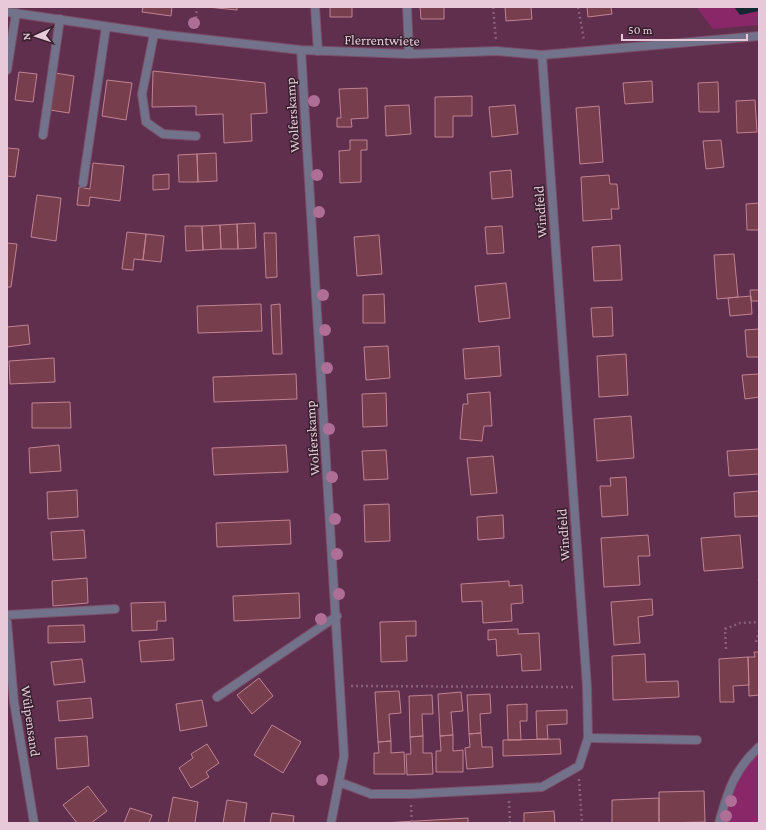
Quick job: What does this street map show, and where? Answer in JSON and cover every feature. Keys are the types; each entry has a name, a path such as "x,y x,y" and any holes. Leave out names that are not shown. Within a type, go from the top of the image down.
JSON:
{"street":[{"path":"316,7 318,51"},
{"path":"407,7 409,54"},
{"name":"Flerrentwiete","path":"7,12 154,34 301,50 409,54 497,51 542,55 759,36"},
{"path":"7,70 16,13"},
{"path":"43,135 60,19"},
{"path":"84,183 106,27"},
{"path":"154,34 142,94 146,122 163,134 196,136"},
{"name":"Wolferskamp","path":"301,50 344,756 331,823"},
{"name":"Windfeld","path":"542,55 587,687 588,738 579,766"},
{"path":"7,615 115,609"},
{"path":"217,697 336,616"},
{"name":"Wülpensand","path":"7,622 14,702 34,823"},
{"path":"588,738 697,740"},
{"path":"719,823 729,788 735,775 742,764 759,747"},
{"path":"339,782 371,794 411,794 508,789 542,786 579,766"}],"path":[{"path":"194,38 197,7"},
{"path":"493,7 497,51"},
{"path":"578,7 586,50"},
{"path":"759,578 759,583"},
{"path":"726,649 725,629 740,623 759,622"},
{"path":"756,642 759,631"},
{"path":"340,686 587,687"},
{"path":"579,766 582,823"},
{"path":"508,789 510,823"},
{"path":"411,794 412,823"}],"shaded area":[{"path":"696,7 759,7 759,25 713,29"},
{"path":"759,747 759,823 719,823 729,788"}],"water":[{"path":"734,7 759,7 759,11 740,15"}],"building":[{"path":"143,7 172,7 171,16 142,12"},
{"path":"207,7 237,7 237,10"},
{"path":"330,7 352,7 352,17 330,17"},
{"path":"420,7 444,7 444,19 421,19"},
{"path":"505,7 531,7 532,19 506,21"},
{"path":"587,7 611,7 612,14 588,17"},
{"path":"153,71 265,83 267,113 251,114 252,141 224,143 223,114 196,115 196,106 152,107"},
{"path":"19,72 37,74 33,102 15,100"},
{"path":"55,73 74,76 69,113 50,110"},
{"path":"107,80 132,83 126,120 102,116"},
{"path":"652,81 653,102 625,104 623,83"},
{"path":"718,82 719,112 699,112 698,83"},
{"path":"367,88 368,118 351,119 352,127 337,127 337,118 341,118 339,89"},
{"path":"472,96 472,116 453,116 453,137 435,137 435,97"},
{"path":"755,100 757,132 737,133 736,101"},
{"path":"409,105 411,134 386,136 385,106"},
{"path":"515,105 518,134 492,137 489,107"},
{"path":"599,106 603,162 580,164 576,108"},
{"path":"350,140 367,140 367,150 361,150 361,182 340,183 339,151 350,150"},
{"path":"721,140 724,167 706,169 703,141"},
{"path":"7,148 19,149 15,177 7,176"},
{"path":"216,153 217,181 198,182 197,154"},
{"path":"197,154 198,182 179,182 178,155"},
{"path":"93,163 124,166 120,201 90,197 89,206 77,205 79,187 90,189"},
{"path":"511,170 513,197 492,199 490,172"},
{"path":"169,174 169,189 153,190 153,175"},
{"path":"609,175 610,184 617,184 619,209 611,209 612,219 583,221 581,177"},
{"path":"37,195 61,198 56,241 31,237"},
{"path":"759,203 759,230 747,230 746,204"},
{"path":"255,223 256,248 238,249 237,224"},
{"path":"237,224 238,249 221,249 220,225"},
{"path":"220,225 221,249 203,250 202,226"},
{"path":"185,226 202,226 203,250 186,251"},
{"path":"502,226 504,253 487,254 485,227"},
{"path":"127,232 146,234 143,260 134,259 133,270 122,269"},
{"path":"264,233 276,233 277,277 266,278"},
{"path":"146,234 164,236 161,262 143,260"},
{"path":"379,235 382,274 357,276 354,237"},
{"path":"7,243 17,244 11,287 7,287"},
{"path":"620,245 622,280 594,281 592,247"},
{"path":"734,254 738,297 717,299 714,255"},
{"path":"506,283 510,318 479,322 475,286"},
{"path":"750,290 759,290 759,301 751,301"},
{"path":"384,294 385,323 363,323 363,295"},
{"path":"751,296 752,314 730,316 728,298"},
{"path":"261,304 262,331 198,333 197,306"},
{"path":"280,304 282,354 273,354 271,305"},
{"path":"612,307 613,336 593,337 591,308"},
{"path":"28,325 30,344 7,347 7,327"},
{"path":"759,329 759,357 747,357 745,330"},
{"path":"388,346 390,378 366,380 364,347"},
{"path":"499,346 501,376 465,379 463,349"},
{"path":"626,354 628,395 599,397 597,356"},
{"path":"54,358 55,382 10,384 9,361"},
{"path":"296,374 297,399 214,402 213,377"},
{"path":"759,374 759,397 745,399 742,375"},
{"path":"490,392 492,426 484,426 482,441 460,439 463,404 468,404 467,394"},
{"path":"386,393 387,426 363,427 362,394"},
{"path":"70,402 71,428 32,428 32,403"},
{"path":"631,416 634,458 597,461 594,419"},
{"path":"59,445 61,471 30,473 29,448"},
{"path":"286,445 288,472 214,475 212,448"},
{"path":"759,449 759,474 729,476 727,451"},
{"path":"386,450 388,479 364,480 362,451"},
{"path":"493,456 497,493 471,495 467,458"},
{"path":"626,477 628,515 602,517 600,486 611,486 610,478"},
{"path":"77,490 78,517 48,519 47,492"},
{"path":"759,491 759,516 735,517 734,493"},
{"path":"389,504 390,541 365,542 364,505"},
{"path":"503,515 504,538 478,540 477,517"},
{"path":"290,520 291,544 217,547 216,523"},
{"path":"84,530 86,558 53,560 51,532"},
{"path":"648,535 650,556 638,556 640,585 604,587 601,538"},
{"path":"740,535 743,568 704,571 701,538"},
{"path":"87,578 88,603 53,606 52,581"},
{"path":"509,581 509,586 522,585 523,603 511,604 512,621 483,623 482,601 462,602 461,584"},
{"path":"299,593 300,618 234,621 233,596"},
{"path":"652,599 653,615 638,617 640,643 614,645 611,602"},
{"path":"165,602 166,621 157,621 157,630 132,631 131,603"},
{"path":"416,621 416,636 406,636 407,661 381,662 380,622"},
{"path":"84,625 85,642 48,643 48,626"},
{"path":"518,629 518,634 539,633 541,670 522,671 521,654 497,656 496,639 488,640 488,630"},
{"path":"173,638 174,660 141,662 139,641"},
{"path":"754,652 759,652 759,695 749,696 748,657 755,657"},
{"path":"645,654 646,682 678,681 679,697 613,700 612,656"},
{"path":"748,657 749,685 733,686 734,702 720,702 719,659"},
{"path":"82,659 85,682 54,685 51,662"},
{"path":"259,678 273,696 252,714 237,695"},
{"path":"399,691 401,713 389,714 391,741 378,742 375,692"},
{"path":"461,692 463,711 451,712 453,735 440,736 438,694"},
{"path":"490,694 491,713 480,714 481,733 469,734 467,695"},
{"path":"432,695 433,714 422,714 423,736 410,737 409,696"},
{"path":"91,698 93,718 59,721 57,701"},
{"path":"202,700 207,726 180,731 176,704"},
{"path":"527,704 527,721 520,721 521,740 508,740 507,705"},
{"path":"567,710 567,724 547,725 548,739 537,739 536,711"},
{"path":"272,725 301,742 283,773 254,755"},
{"path":"481,733 482,747 492,747 493,767 467,769 465,748 470,747 469,734"},
{"path":"453,735 453,751 463,750 463,772 436,772 436,751 441,751 440,736"},
{"path":"87,736 89,766 57,769 55,738"},
{"path":"423,736 423,753 432,753 433,774 407,775 406,754 411,754 410,737"},
{"path":"560,739 561,754 503,756 503,740"},
{"path":"391,741 391,753 404,752 405,774 374,774 374,753 379,753 378,742"},
{"path":"207,744 219,763 206,772 209,777 191,788 179,768 193,758 191,754"},
{"path":"88,786 107,811 91,823 77,823 63,805"},
{"path":"704,791 705,822 659,823 659,792"},
{"path":"173,797 198,802 195,823 168,823"},
{"path":"659,798 659,823 612,823 612,800"},
{"path":"227,800 247,803 244,823 223,823"},
{"path":"130,808 152,815 149,823 124,823"},
{"path":"554,811 555,823 524,823 524,813"},
{"path":"272,813 294,816 293,823 270,823"},
{"path":"468,818 468,823 383,823"}]}
